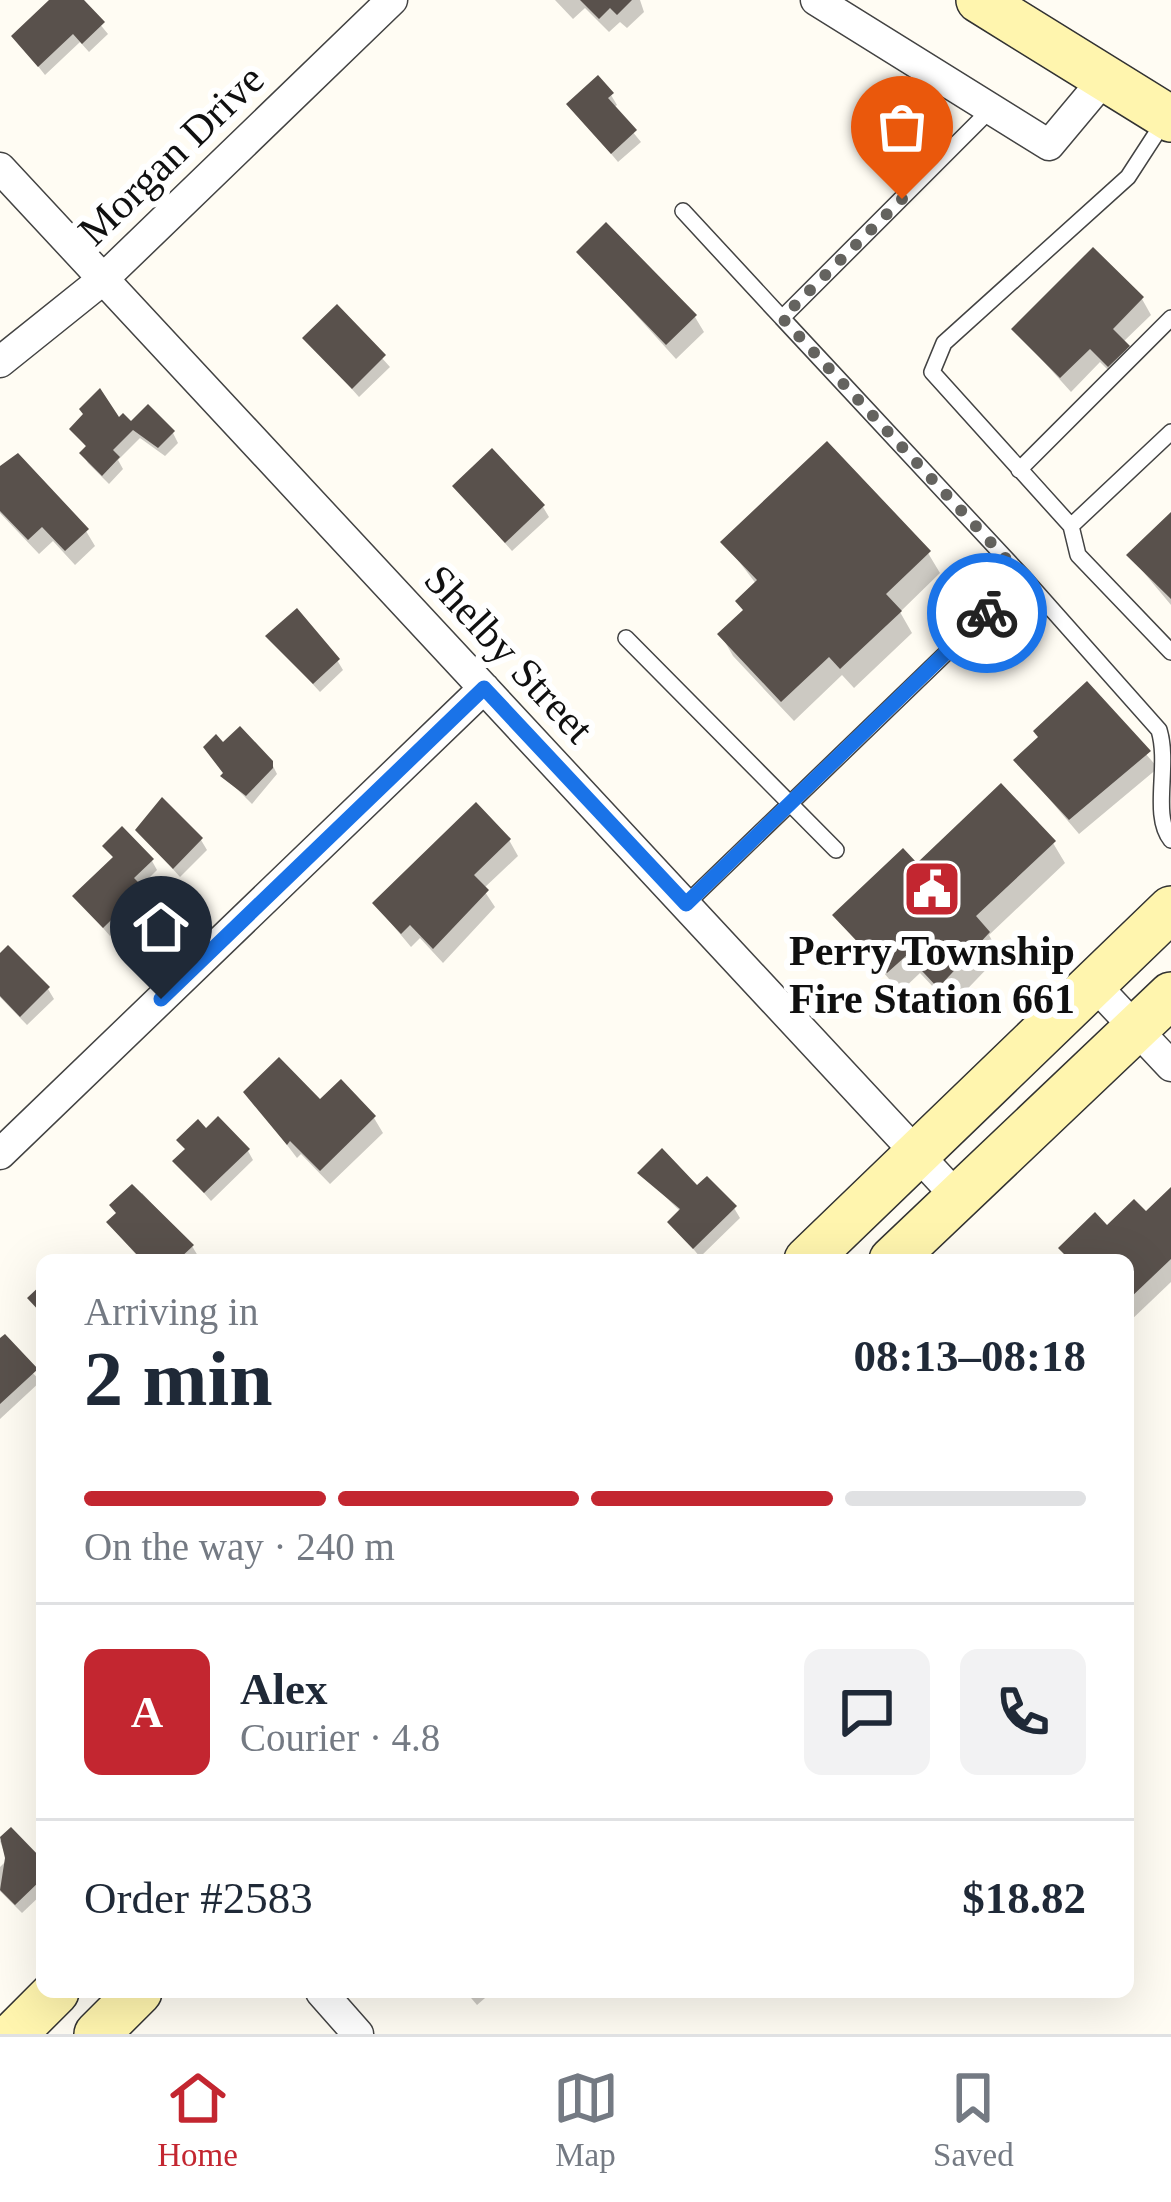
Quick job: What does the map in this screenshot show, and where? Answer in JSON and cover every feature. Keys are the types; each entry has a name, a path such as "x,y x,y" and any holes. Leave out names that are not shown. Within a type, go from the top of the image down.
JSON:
{"main road":[{"path":"979,0 1170,116"},
{"path":"813,1254 1171,909"},
{"path":"898,1254 1171,995"},
{"path":"14,2034 50,1998"},
{"path":"97,2034 134,1998"}],"street":[{"name":"Morgan Drive","path":"0,362 101,281 392,0"},
{"path":"816,0 1048,145 1105,79"},
{"name":"Shelby Street","path":"0,168 958,1198"},
{"path":"0,1154 484,688"},
{"path":"1093,983 1171,1066"},
{"path":"326,1998 358,2034"}],"lane":[{"path":"782,318 991,109"},
{"path":"1170,116 1128,177 933,358 932,372 1071,526 1078,555 1171,652"},
{"path":"683,211 1160,730 1167,754 1160,820 1171,841"},
{"path":"1019,470 1171,318"},
{"path":"1071,526 1171,432"},
{"path":"686,904 1024,578"},
{"path":"626,638 836,850"}],"building":[{"path":"49,0 84,0 105,22 82,44 73,34 38,67 11,36"},
{"path":"580,0 632,0 617,15 610,8 599,19"},
{"path":"598,75 614,93 608,98 637,130 611,154 566,104"},
{"path":"606,222 697,315 666,345 576,252"},
{"path":"1093,247 1144,297 1113,329 1130,346 1108,367 1090,349 1060,378 1011,329"},
{"path":"337,304 386,355 352,389 302,338"},
{"path":"100,388 119,417 123,413 131,421 148,404 175,431 158,448 133,430 113,450 120,457 102,476 79,453 86,446 69,429 83,414 79,409"},
{"path":"827,441 931,551 886,594 902,611 840,669 829,657 781,702 717,634 743,610 735,601 757,580 720,542"},
{"path":"492,448 545,505 505,543 452,486"},
{"path":"18,453 89,529 65,551 42,527 28,540 0,511 0,466"},
{"path":"1171,512 1171,599 1126,555"},
{"path":"297,608 340,659 313,684 265,636"},
{"path":"1087,681 1151,751 1069,820 1013,760 1038,737 1033,731"},
{"path":"240,726 273,761 273,768 246,796 220,776 223,773 203,747 216,734 223,742"},
{"name":"Perry Township Fire Station 661","path":"1001,783 1056,841 976,916 990,932 938,988 907,955 887,973 832,915 903,848 917,863"},
{"path":"162,797 203,838 173,869 135,830"},
{"path":"476,802 511,839 474,875 489,890 433,949 410,925 401,934 372,903"},
{"path":"122,826 154,859 134,878 144,888 103,928 72,896 113,857 102,846"},
{"path":"8,945 50,987 20,1017 0,996 0,953"},
{"path":"279,1057 320,1099 341,1079 376,1116 320,1171 290,1141 287,1145 243,1092"},
{"path":"218,1116 250,1149 204,1193 172,1161 185,1149 176,1140 198,1119 206,1128"},
{"path":"662,1148 697,1185 707,1176 737,1206 693,1249 667,1222 680,1209 637,1173"},
{"path":"132,1184 194,1245 184,1254 136,1254 106,1222 116,1213 109,1205"},
{"path":"1171,1187 1171,1259 1134,1294 1134,1254 1064,1254 1058,1248 1095,1212 1107,1225 1134,1199 1146,1211"},
{"path":"5,1334 36,1371 0,1404 0,1338"},
{"path":"11,1827 36,1853 36,1885 15,1905 0,1890 5,1858 0,1837"}],"way so far":[{"path":"902,199 782,318 1024,578 987,613"}],"place":[{"name":"Perry Township Fire Station 661","path":"932,889"}],"route":[{"path":"161,999 484,688 686,904 836,753 987,613"}]}
